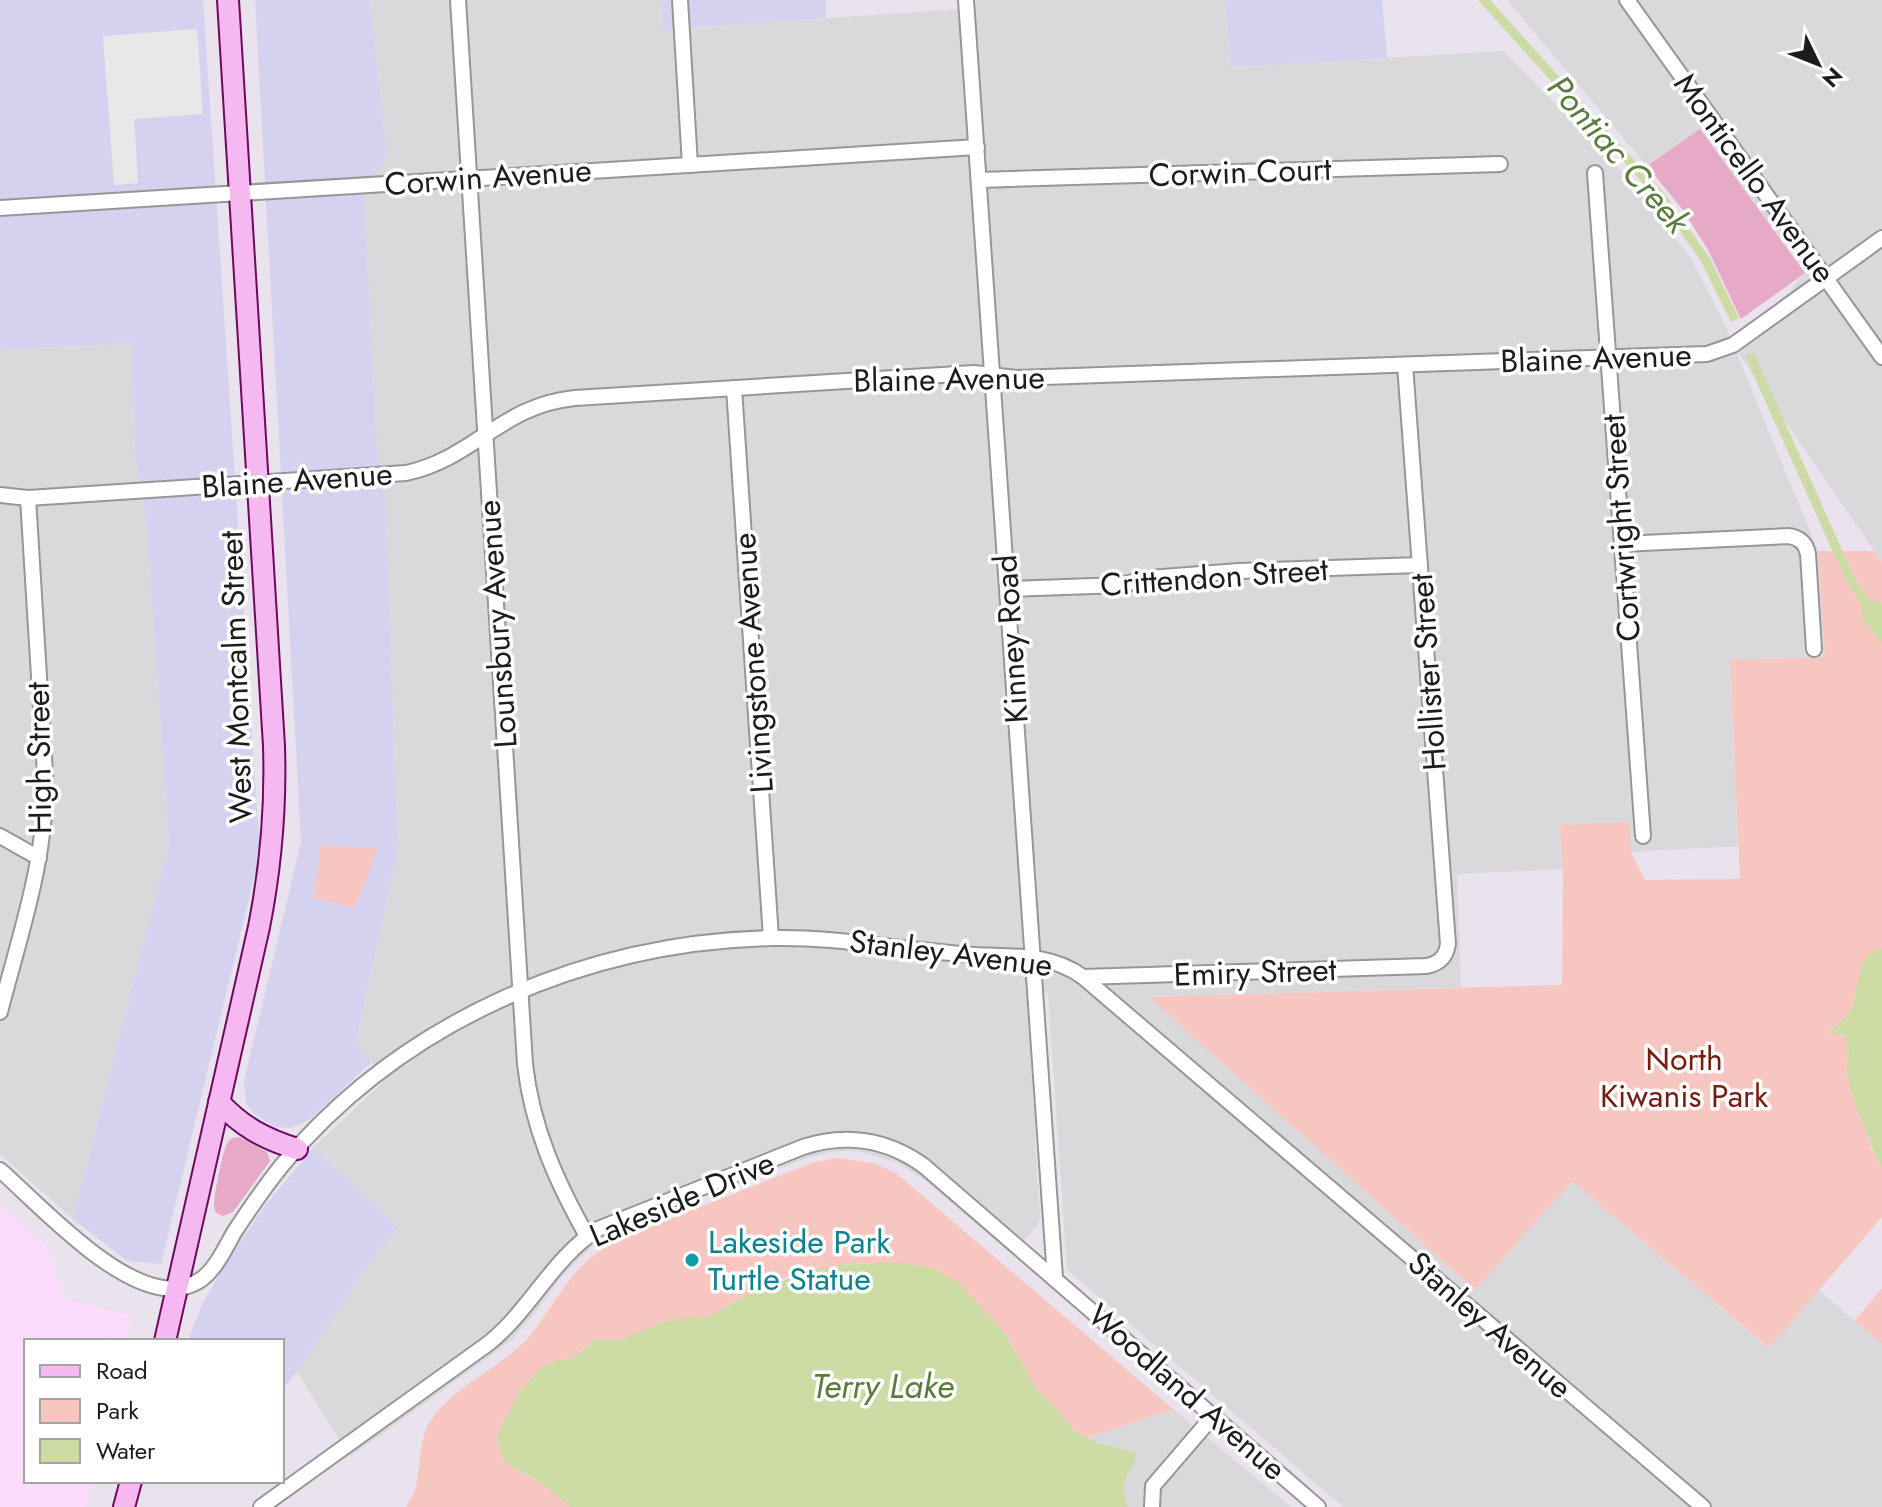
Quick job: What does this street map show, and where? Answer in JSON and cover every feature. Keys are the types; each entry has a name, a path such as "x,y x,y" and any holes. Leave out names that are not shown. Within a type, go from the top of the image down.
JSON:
{"main road":[{"name":"West Montcalm Street","path":"165,1339 259,927 271,860 275,812 274,746 228,0"},
{"path":"219,1102 256,1134 297,1149"},
{"path":"124,1507 130,1483"}],"street":[{"name":"Lounsbury Avenue","path":"458,0 527,1080 537,1127 556,1179 587,1236"},
{"path":"680,0 690,165"},
{"name":"Kinney Road","path":"966,0 1055,1278"},
{"name":"Monticello Avenue","path":"1627,0 1882,357"},
{"name":"Corwin Avenue","path":"0,208 977,147"},
{"name":"Corwin Court","path":"979,180 1500,164"},
{"name":"Cortwright Street","path":"1595,173 1643,836"},
{"name":"Blaine Avenue","path":"0,495 28,498 383,476 419,470 454,456 526,410 564,399 974,373 1016,378 1700,355 1723,350 1882,238"},
{"name":"Hollister Street","path":"1405,365 1448,944 1441,960 1426,966"},
{"name":"Livingstone Avenue","path":"734,388 771,938"},
{"name":"High Street","path":"0,1012 39,858 45,814 28,498"},
{"path":"1622,544 1788,536 1802,541 1808,554 1814,649"},
{"name":"Crittendon Street","path":"1008,589 1121,585 1150,578 1239,571 1420,565"},
{"path":"0,836 39,858"},
{"name":"Stanley Avenue","path":"176,1288 195,1283 211,1270 242,1220 297,1149 358,1090 400,1058 467,1015 520,991 572,971 642,951 771,938 816,938 940,952 1033,957 1061,964 1083,977 1703,1507"},
{"name":"Emiry Street","path":"1083,977 1426,966"},
{"name":"Lakeside Drive","path":"261,1507 501,1334 526,1307 559,1261 587,1236 622,1217 803,1147 828,1141 858,1140 890,1147 916,1160 1055,1278"},
{"path":"0,1170 109,1265 143,1283 176,1288"},
{"name":"Woodland Avenue","path":"1055,1278 1318,1507"},
{"path":"1152,1507 1153,1486 1214,1415"}],"shaded area":[{"path":"0,0 203,0 260,853 161,1264 127,1261 73,1219 169,843 146,519 135,458 131,343 0,350"},
{"path":"255,0 370,0 387,155 364,200 377,450 385,494 398,849 356,1041 371,1063 309,1120 291,1128 276,1127 254,1114 246,1103 244,1081 301,842"},
{"path":"370,0 661,0 662,31 975,8 976,0 1226,0 1230,67 1503,51 1623,173 1690,257 1725,325 1818,551 1825,657 1730,660 1738,846 1631,852 1560,825 1563,869 1457,874 1461,988 1150,997 1475,1290 1571,1180 1768,1348 1819,1290 1882,1344 1882,1507 1343,1507 1067,1270 1048,993 1026,989 1040,1217 1037,1226 1012,1254 924,1180 896,1162 857,1151 836,1151 807,1158 627,1227 594,1245 562,1276 511,1341 350,1457 297,1372 369,1263 398,1227 313,1148 385,1080 356,1042 398,849 385,494 377,450 364,200 387,155"},
{"path":"661,0 826,0 826,18 662,31"},
{"path":"1226,0 1382,0 1387,58 1230,67"},
{"path":"1507,0 1882,0 1882,562 1739,354 1805,272 1700,129 1647,166"},
{"path":"197,29 203,114 134,119 138,183 114,185 103,36"},
{"path":"1700,129 1805,273 1741,319 1708,250 1683,210 1647,166"},
{"path":"131,343 135,458 146,519 169,843 73,1219 0,1154 0,350"},
{"path":"240,1137 267,1152 270,1161 233,1212 223,1216 214,1207 219,1174 228,1142"},
{"path":"313,1148 398,1227 369,1263 284,1388 284,1339 189,1339 201,1307 225,1264 264,1207"},
{"path":"0,1205 47,1247 64,1298 132,1316 126,1339 24,1339 24,1483 91,1483 85,1507 0,1507"},
{"path":"1173,1409 1291,1507 986,1507 1087,1438"}],"green space":[{"name":"North Kiwanis Park","path":"1818,551 1874,551 1882,562 1882,948 1867,957 1849,1012 1830,1030 1848,1041 1848,1078 1871,1148 1882,1168 1882,1217 1769,1348 1572,1181 1475,1290 1149,997 1562,985 1563,869 1560,825 1629,822 1631,852 1645,880 1740,879 1730,660 1825,657"},
{"path":"321,845 378,849 355,908 314,898"},
{"path":"838,1158 873,1163 896,1173 1173,1409 1087,1438 1074,1431 1035,1387 1006,1335 939,1271 868,1263 839,1265 784,1278 706,1318 691,1317 660,1324 620,1340 601,1339 589,1344 571,1359 540,1369 519,1393 497,1439 502,1458 520,1472 541,1482 570,1507 406,1507 416,1485 423,1438 434,1416 453,1396 529,1337 568,1281 587,1261 623,1238 650,1226 815,1162"},
{"path":"1882,1288 1882,1344 1855,1321"}],"water":[{"name":"Pontiac Creek","path":"1478,0 1490,0 1665,194 1709,257 1739,318 1731,322 1701,261 1658,200"},
{"path":"1754,353 1856,581 1868,599 1882,604 1882,643 1862,619 1862,605 1832,550 1745,356"},
{"path":"1882,948 1882,1168 1851,1091 1847,1042 1842,1034 1828,1033 1851,1009 1867,956"},
{"name":"Terry Lake","path":"895,1262 933,1268 959,1283 1006,1335 1035,1387 1074,1431 1095,1442 1136,1453 1124,1488 1128,1507 570,1507 541,1482 511,1467 502,1458 497,1439 519,1393 540,1369 557,1360 571,1359 596,1339 620,1340 660,1323 691,1317 706,1318 747,1295 808,1271 839,1265"}],"place":[{"name":"Lakeside Park Turtle Statue","path":"692,1260"}]}
